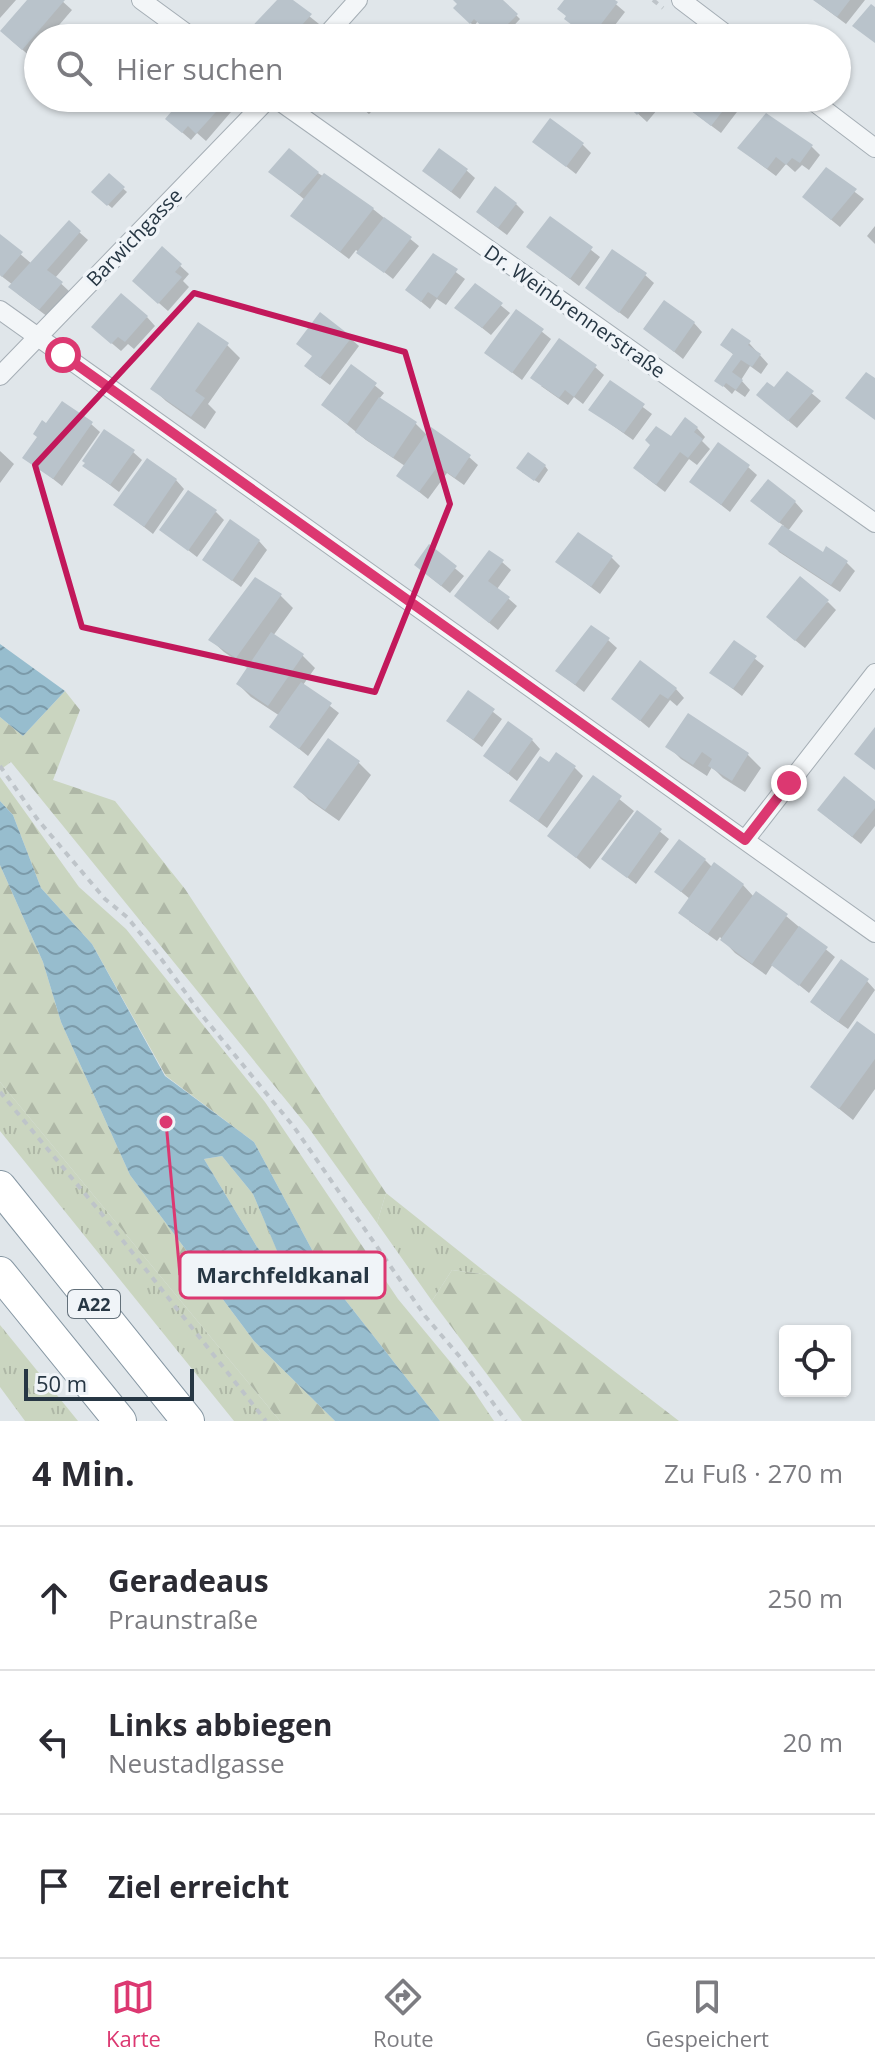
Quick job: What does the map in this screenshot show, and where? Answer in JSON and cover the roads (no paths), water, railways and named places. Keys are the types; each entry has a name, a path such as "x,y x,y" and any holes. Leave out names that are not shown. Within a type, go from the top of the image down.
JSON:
{"highway":[{"name":"A22","path":"0,1187 188,1421"},
{"name":"A22","path":"0,1273 120,1421"}],"street":[{"path":"141,0 174,24"},
{"path":"337,24 358,0"},
{"path":"681,0 713,24"},
{"name":"Barwichgasse","path":"0,376 255,112"},
{"name":"Dr. Weinbrennerstraße","path":"295,112 875,523"},
{"path":"827,112 875,148"},
{"path":"0,310 875,933"},
{"path":"745,840 875,673"}],"water":[{"path":"0,644 65,691 23,736 0,717"},
{"path":"0,801 13,815 41,888 92,944 165,1076 254,1142 325,1274 440,1421 335,1421 254,1341 130,1175 61,1022 43,962 0,865","holes":["222,1156 253,1194 283,1265 276,1268 257,1247 204,1159"]}],"place":[{"name":"Marchfeldkanal","path":"166,1122"}]}
